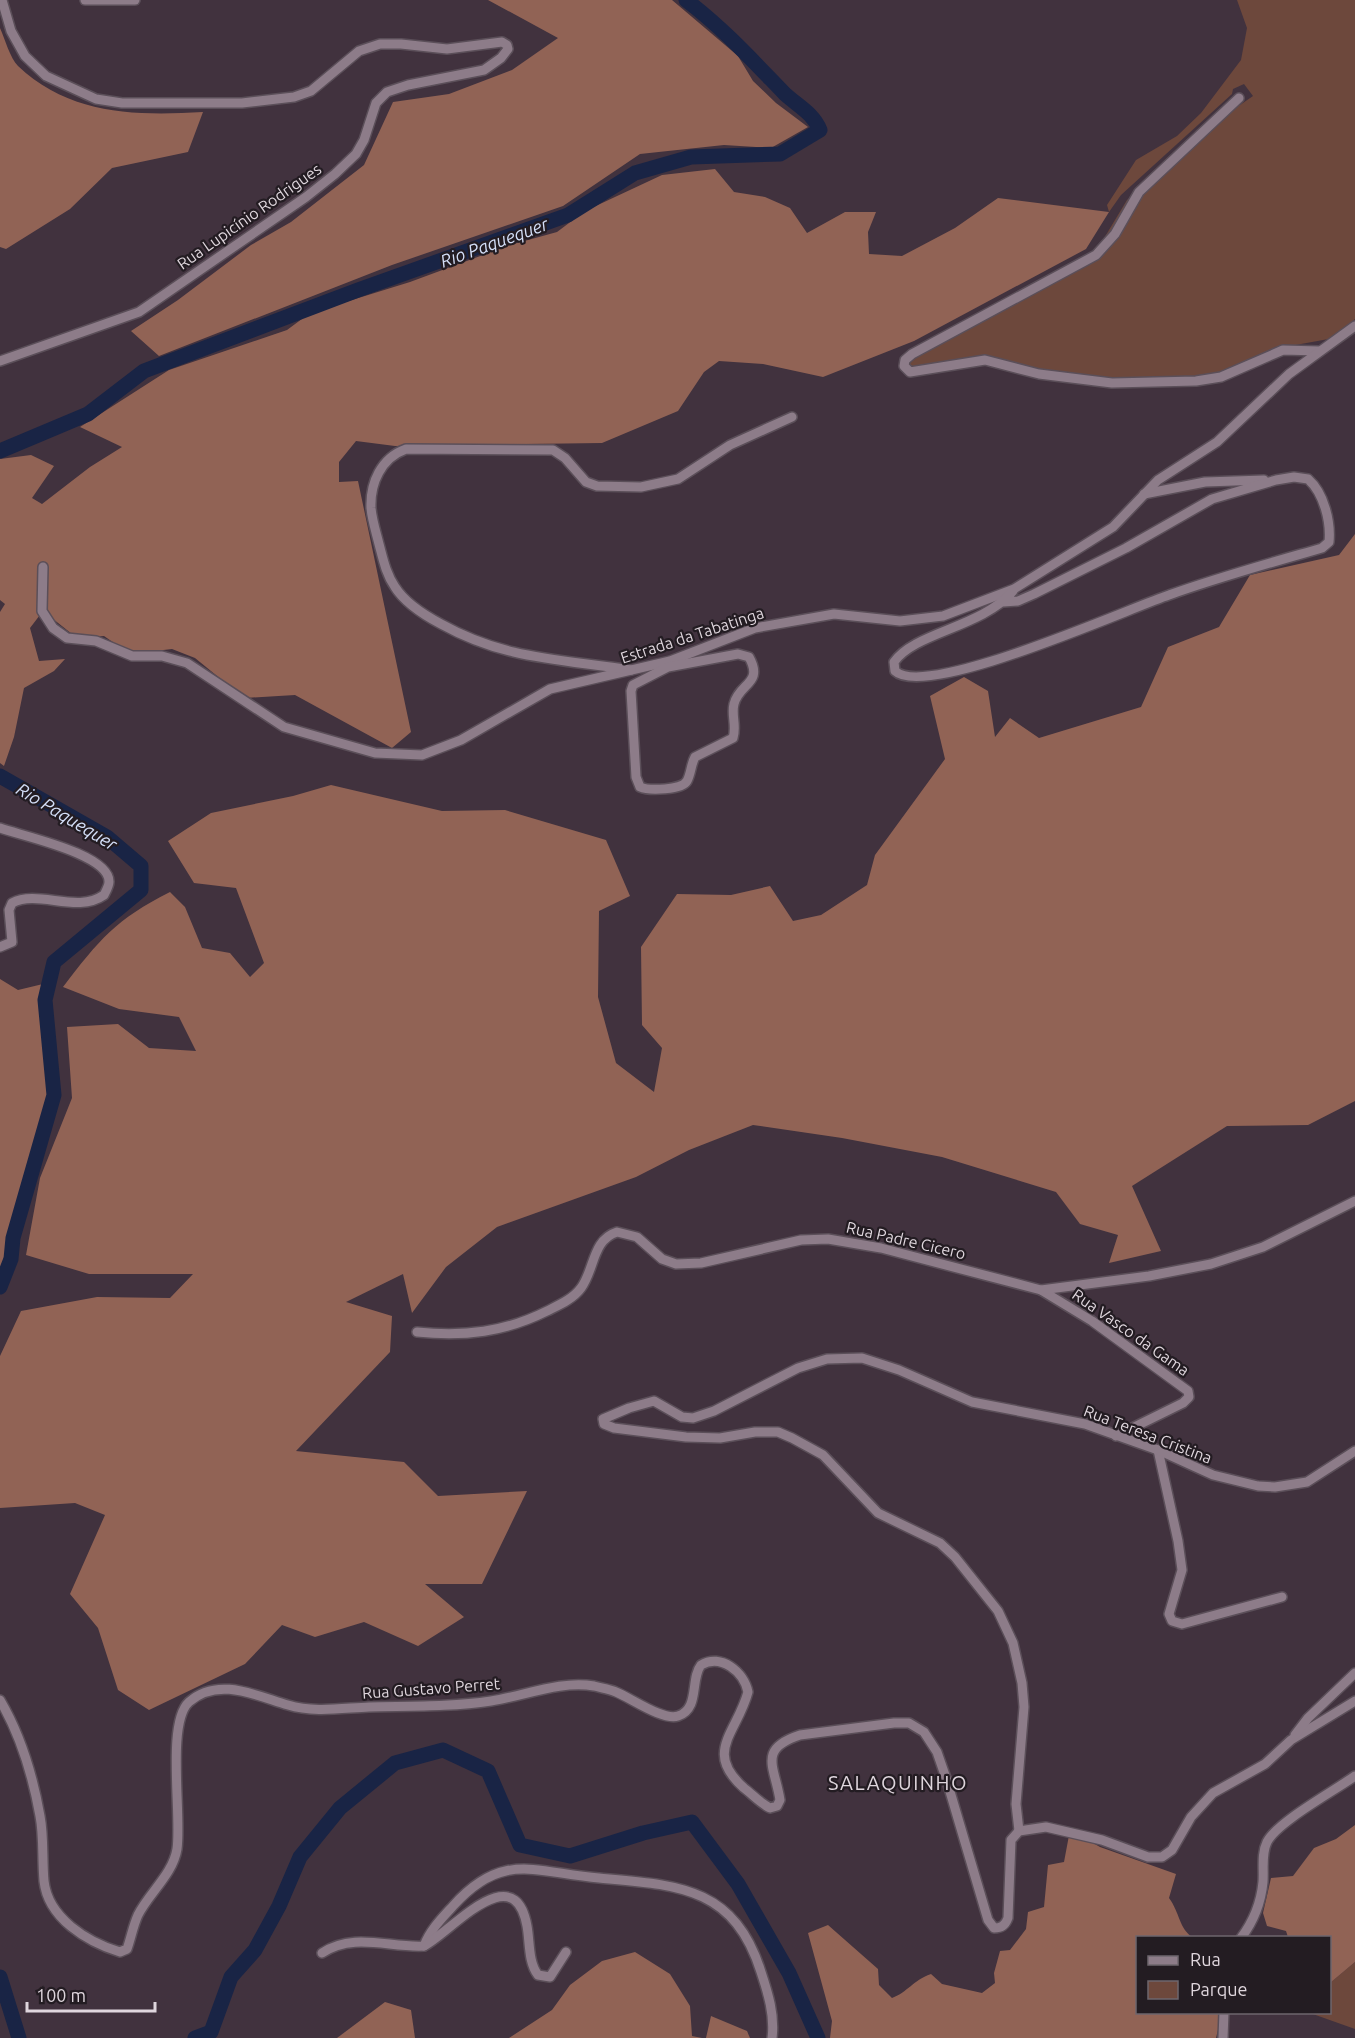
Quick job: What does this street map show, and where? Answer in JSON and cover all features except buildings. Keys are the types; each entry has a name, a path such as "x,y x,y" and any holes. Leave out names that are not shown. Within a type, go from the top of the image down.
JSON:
{"street":[{"name":"Rua Lupicínio Rodrigues","path":"0,361 139,312 306,197 335,174 356,154 364,140 376,103 387,92 484,70 501,58 508,49 507,45 502,42 447,49 380,44 359,51 311,91 294,97 242,103 122,103 96,99 46,76 25,56 11,31 2,0"},
{"path":"85,0 135,0"},
{"path":"1239,98 1139,192 1115,234 1096,255 912,354 905,360 904,366 910,372 985,360 1039,374 1141,383 1212,379 1283,350 1319,351"},
{"name":"Estrada da Tabatinga","path":"42,567 42,611 46,620 63,636 96,641 132,656 162,656 187,663 284,727 375,753 422,755 442,749 550,689 667,664 755,628 834,614 900,621 943,616 1014,589 1113,527 1158,480 1217,442 1289,374 1355,326"},
{"path":"635,671 546,660 499,650 454,632 411,604 396,589 388,575 372,511 371,495 382,467 395,453 406,449 440,447 553,450 565,458 586,482 597,486 641,487 678,479 730,445 792,417"},
{"path":"1003,603 1018,601 1034,594 1126,548 1212,499 1276,480 1301,476 1316,487 1328,521 1330,539 1325,547 1241,570 1165,596 1066,636 995,660 940,674 902,675 895,671 894,662 905,650 981,617 1003,603 1014,589"},
{"path":"1143,494 1205,482 1276,480"},
{"path":"742,654 747,656 752,663 754,676 735,701 733,738 695,757 688,779 683,784 647,790 640,787 636,777 631,688 635,683 667,664 742,654"},
{"path":"0,828 86,856 101,867 108,875 110,883 104,895 85,903 26,900 12,903 9,910 12,942 0,947"},
{"name":"Rua Padre Cicero","path":"417,1332 472,1334 528,1321 575,1294 586,1279 599,1246 604,1239 617,1232 637,1238 662,1259 676,1264 701,1263 801,1240 828,1239 881,1248 1041,1290 1149,1276 1211,1264 1263,1247 1354,1202"},
{"name":"Rua Vasco da Gama","path":"1041,1290 1092,1321 1188,1391 1189,1397 1184,1403 1116,1436"},
{"name":"Rua Teresa Cristina","path":"1019,1831 1016,1803 1024,1707 1018,1663 1013,1643 998,1611 955,1557 939,1543 878,1513 823,1455 778,1432 720,1438 686,1437 614,1428 604,1424 602,1420 629,1408 654,1401 682,1417 693,1418 714,1411 798,1368 827,1359 850,1358 876,1361 982,1405 1085,1424 1158,1450 1213,1475 1275,1487 1307,1482 1355,1451"},
{"path":"1158,1450 1181,1563 1170,1618 1176,1624 1182,1624 1282,1597"},
{"name":"Rua Gustavo Perret","path":"0,1700 15,1731 41,1818 48,1898 73,1928 115,1951 127,1949 146,1902 168,1872 177,1849 178,1727 182,1712 199,1696 218,1690 259,1695 290,1706 336,1709 481,1702 558,1687 588,1685 613,1690 657,1713 673,1717 678,1716 690,1706 694,1695 696,1673 701,1665 717,1661 735,1669 743,1678 748,1692 726,1742 723,1762 732,1778 768,1807 774,1807 780,1800 771,1758 778,1745 800,1735 894,1722 909,1723 918,1728 937,1752 988,1920 994,1928 1002,1927 1008,1918 1011,1840 1019,1831"},
{"path":"1292,1740 1308,1718 1355,1673"},
{"path":"1019,1831 1046,1827 1102,1840 1148,1857 1162,1857 1172,1850 1191,1817 1213,1793 1265,1764 1292,1740 1355,1701"},
{"path":"1243,1936 1251,1925 1256,1911 1263,1884 1264,1850 1273,1832 1355,1776"},
{"path":"424,1946 433,1929 468,1890 481,1880 507,1870 532,1868 677,1887 721,1906 744,1930 768,1994 774,2023 772,2038"},
{"path":"322,1953 331,1947 349,1942 424,1946 475,1907 494,1899 509,1898 520,1904 524,1914 531,1959 538,1975 550,1977 566,1952"},
{"path":"1224,2014 1224,2038"}],"green space":[{"path":"1237,0 1355,0 1355,319 1334,338 1279,348 1207,378 1116,381 1015,370 980,359 904,372 904,360 1091,260 1127,200 1236,101 1240,105 1253,96 1244,84 1233,89 1232,94 1121,195 1109,212 1107,205 1136,160 1177,136 1201,113 1241,60 1247,28"},
{"path":"1355,1962 1355,2029 1313,2014 1331,2014 1331,1982"}],"shaded area":[{"path":"488,0 672,0 738,56 753,81 776,103 808,127 771,148 724,145 640,154 563,206 392,265 159,356 131,331 178,300 251,245 291,222 364,165 393,102 449,94 512,70 558,38"},
{"path":"0,28 15,63 38,82 59,94 105,109 129,112 203,112 188,152 112,168 70,209 6,249 0,247"},
{"path":"715,169 734,192 765,197 790,208 807,233 845,212 876,212 868,232 869,254 902,256 955,228 998,198 1109,212 1086,249 914,341 823,377 763,364 719,361 704,372 678,411 602,443 395,446 356,441 339,462 339,482 358,481 411,732 392,748 295,695 244,698 195,658 172,649 130,654 104,636 77,638 43,611 30,628 39,661 65,659 54,671 24,688 14,737 4,766 0,763 0,612 5,604 0,600 0,459 31,455 54,466 32,498 42,504 90,467 122,447 80,427 169,370 287,330 310,313 410,282 510,245 557,232 585,211 662,175"},
{"path":"1355,534 1355,1101 1308,1125 1227,1126 1132,1186 1161,1251 1109,1263 1118,1235 1080,1224 1056,1192 942,1157 842,1138 753,1125 689,1150 636,1177 497,1227 446,1267 412,1313 403,1274 346,1302 392,1316 390,1352 296,1451 404,1462 438,1496 527,1491 482,1584 425,1584 464,1617 418,1646 364,1622 315,1637 282,1625 245,1664 149,1710 118,1690 98,1628 70,1594 105,1515 75,1503 0,1508 0,1356 21,1311 97,1297 170,1298 193,1274 89,1274 26,1255 40,1178 72,1098 67,1027 118,1024 149,1048 196,1051 179,1017 119,1009 63,987 87,956 122,922 170,892 185,907 202,948 230,953 250,977 264,963 236,888 194,883 168,841 211,813 293,796 331,785 442,811 505,810 606,840 630,896 599,911 598,997 616,1063 654,1092 662,1048 642,1025 641,947 677,894 731,895 770,886 793,921 821,915 867,885 875,855 945,759 930,696 964,677 988,691 995,737 1010,718 1039,738 1141,707 1168,647 1219,627 1250,575 1339,555"},
{"path":"0,979 18,990 43,984 40,999 48,1091 0,1272"},
{"path":"1355,1825 1355,1962 1331,1982 1331,1936 1288,1936 1286,1931 1267,1926 1263,1913 1271,1878 1293,1876 1314,1848 1336,1839"},
{"path":"1070,1830 1100,1847 1176,1874 1169,1898 1184,1929 1191,1936 1136,1936 1136,2014 1222,2014 1216,2038 830,2038 832,2021 808,1933 828,1925 878,1969 879,1985 892,1998 931,1974 942,1984 982,1993 995,1983 994,1973 1000,1951 1010,1950 1026,1929 1028,1912 1044,1907 1048,1865 1064,1862"},
{"path":"635,1952 670,1974 690,2006 692,2036 702,2038 509,2038 552,2010 570,1985 602,1961"},
{"path":"385,2002 411,2010 415,2038 337,2038"},
{"path":"711,2016 747,2031 750,2038 706,2038"}],"waterway":[{"name":"Rio Paquequer","path":"0,451 88,414 144,371 358,290 568,215 635,173 691,157 780,154 820,130 809,114 785,94 725,33 686,0"},
{"path":"0,776 107,837 141,866 141,890 54,962 45,1000 54,1095 13,1238 11,1259 0,1287"},
{"path":"195,2038 211,2032 231,1977 255,1950 279,1906 300,1857 340,1808 395,1763 443,1750 488,1771 520,1845 570,1856 643,1833 692,1822 738,1884 789,1973 818,2038"},
{"path":"0,1977 19,2038"}],"district":[{"name":"SALAQUINHO","path":"898,1782"}]}
